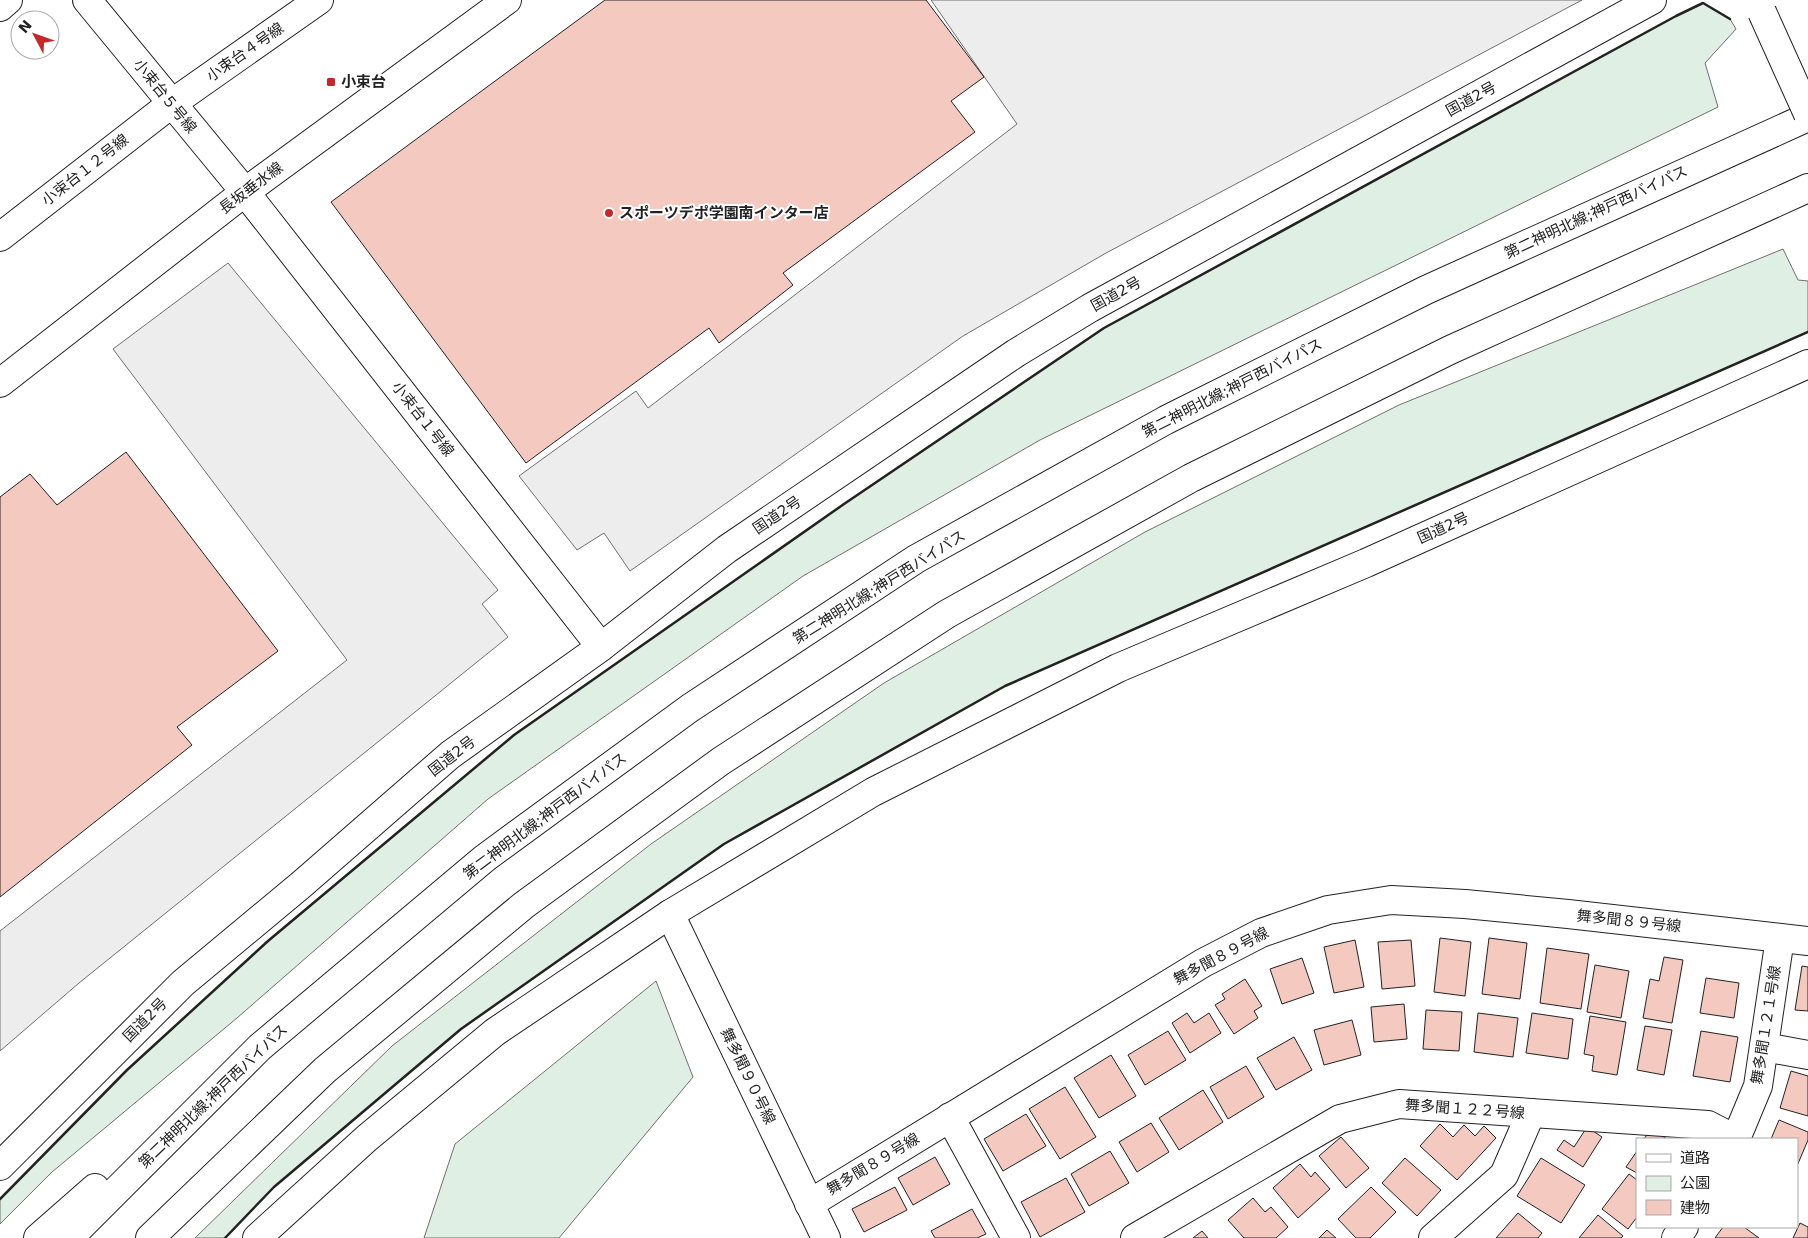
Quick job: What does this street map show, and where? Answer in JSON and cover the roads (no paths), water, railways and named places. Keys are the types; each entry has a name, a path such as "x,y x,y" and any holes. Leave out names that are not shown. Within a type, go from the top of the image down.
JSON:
{"main road":[{"path":"0,6 8,0"},
{"name":"小束台５号線","path":"87,0 245,192"},
{"name":"小束台４号線","path":"171,104 319,0"},
{"name":"長坂垂水線","path":"0,383 245,192 507,0"},
{"name":"国道2号","path":"0,1166 182,983 309,877 450,754 602,647 727,549 1016,353 1090,308 1652,0"},
{"path":"1759,6 1808,115"},
{"path":"1689,169 1808,103"},
{"name":"小束台１２号線","path":"0,237 171,104"},
{"name":"第二神明北線;神戸西バイパス","path":"69,1238 260,1047 486,858 690,708 916,559 1166,420 1426,290 1808,115"},
{"path":"150,1238 325,1070 524,905 721,761 947,614 1191,478 1450,350 1808,188"},
{"name":"小束台１号線","path":"245,192 602,647"},
{"path":"1450,350 1808,206"},
{"name":"国道2号","path":"257,1238 367,1138 495,1032 670,914 873,792 1118,668 1366,563 1808,364"},
{"name":"舞多聞８９号線","path":"809,1204 1203,963 1261,933 1328,910 1391,900 1465,904 1808,941"},
{"name":"舞多聞９０号線","path":"670,914 826,1238"},
{"name":"舞多聞１２１号線","path":"1735,1138 1758,1086 1780,938"},
{"path":"38,1238 260,1047"},
{"path":"1764,1047 1808,1055"},
{"name":"舞多聞１２２号線","path":"1135,1238 1340,1119 1400,1104 1708,1125 1733,1138"},
{"path":"1433,1238 1504,1175 1531,1114"},
{"path":"950,1117 1016,1238"}],"place":[{"name":"小束台","path":"331,82"},
{"name":"スポーツデポ学園南インター店","path":"609,213"}]}
